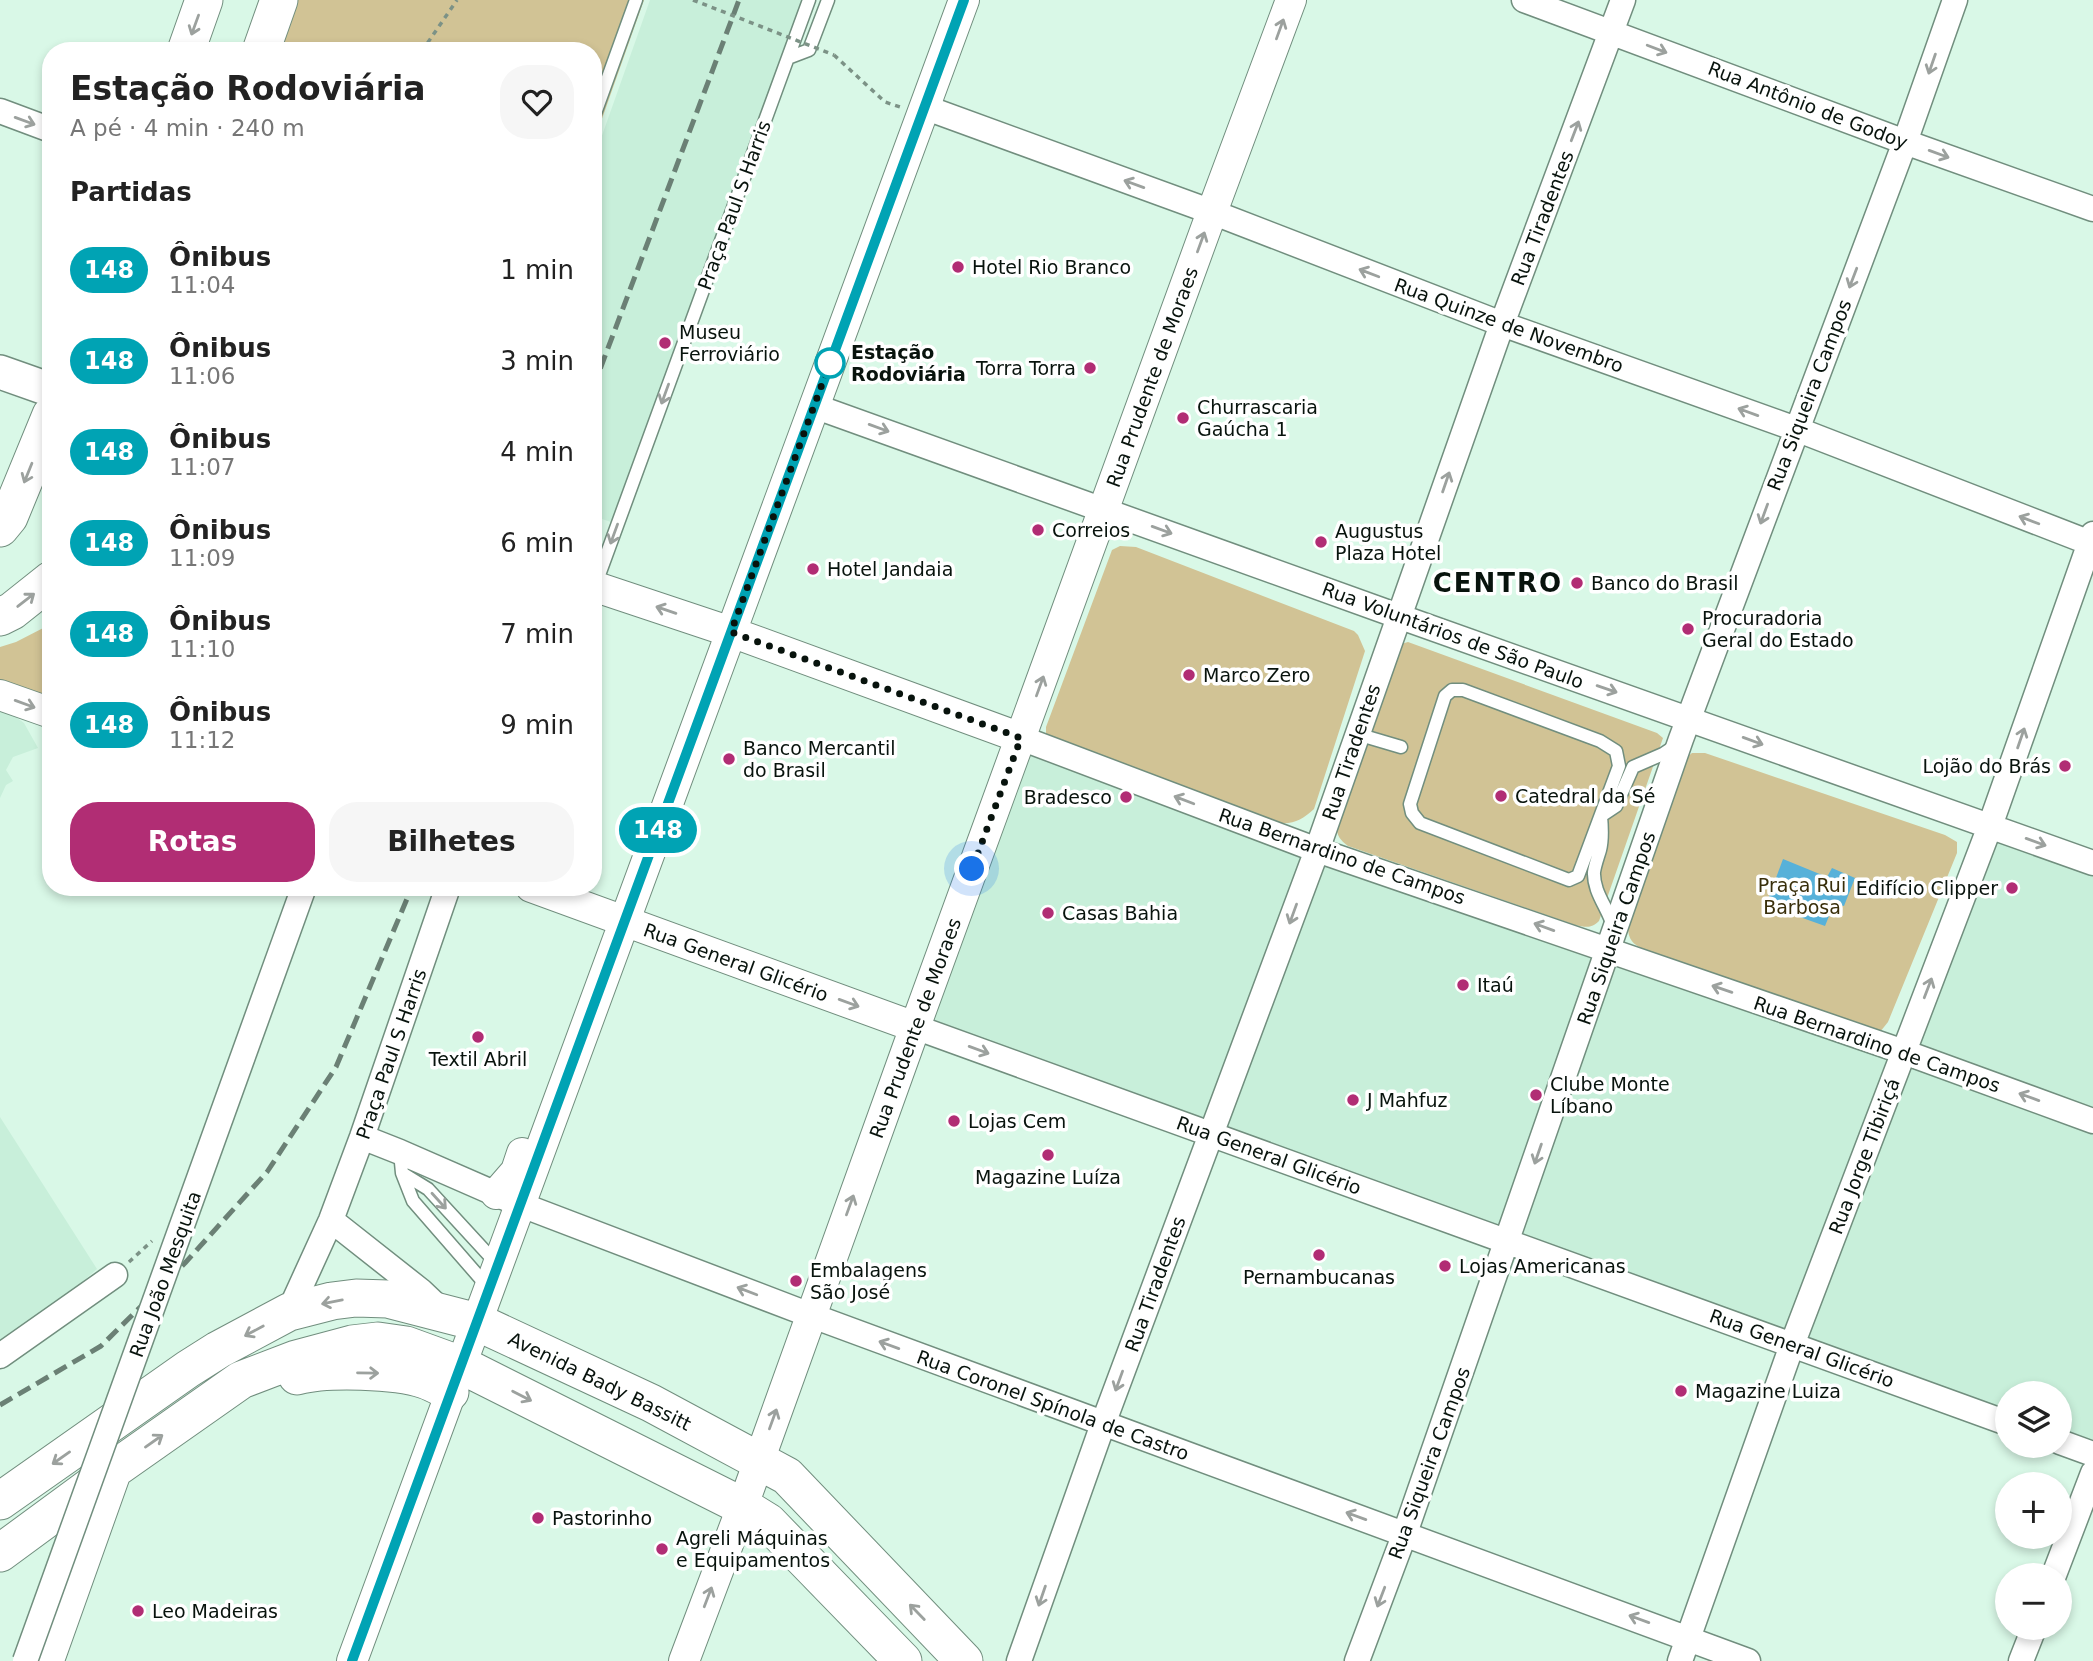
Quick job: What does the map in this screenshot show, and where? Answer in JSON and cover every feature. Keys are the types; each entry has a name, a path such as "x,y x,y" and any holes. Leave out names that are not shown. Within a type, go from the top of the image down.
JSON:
{"main road":[{"path":"189,42 204,0"},
{"path":"264,42 279,0"},
{"path":"0,372 42,387"},
{"path":"0,528 9,517 42,438"},
{"path":"0,617 42,587"},
{"name":"Avenida Bady Bassitt","path":"0,1501 188,1369 289,1312 332,1301 388,1298 462,1318 650,1403 788,1476 964,1661"},
{"path":"0,1553 241,1380 296,1359 352,1344 378,1341 406,1345 455,1378 742,1506 768,1522 903,1661"},
{"path":"45,1661 113,1470"}],"street":[{"path":"352,1661 455,1378 462,1318 494,1277 508,1199 572,1062 964,0"},
{"name":"Rua Prudente de Moraes","path":"684,1661 1291,0"},
{"name":"Rua Antônio de Godoy","path":"1524,0 2093,209"},
{"name":"Rua Tiradentes","path":"1019,1661 1103,1424 1317,850 1502,324 1623,0"},
{"name":"Rua Siqueira Campos","path":"1357,1661 1405,1533 1680,742 1905,142 1955,0"},
{"path":"0,111 42,127"},
{"name":"Rua Quinze de Novembro","path":"923,112 1212,212 1502,324 1796,429 2092,541"},
{"name":"Rua Voluntários de São Paulo","path":"814,405 2093,863"},
{"name":"Rua Jorge Tibiriçá","path":"1680,1661 1792,1345 1990,826 2092,541"},
{"name":"Rua Bernardino de Campos","path":"602,590 731,632 1317,850 1611,942 2093,1121"},
{"path":"0,695 42,710"},
{"name":"Rua João Mesquita","path":"25,1661 301,896"},
{"name":"Praça Paul S Harris","path":"289,1312 331,1220 445,896"},
{"name":"Rua General Glicério","path":"556,896 1995,1419"},
{"name":"Rua Coronel Spínola de Castro","path":"362,1137 401,1162 508,1199 810,1315 1748,1661"},
{"path":"331,1220 421,1291 462,1318"},
{"path":"0,1356 115,1275"},
{"path":"2072,1446 2093,1454"},
{"path":"2059,1563 2093,1473"},
{"path":"2021,1661 2029,1640"}],"lane":[{"path":"602,94 636,0"},
{"name":"Praça Paul S Harris","path":"602,565 808,0"},
{"name":"Praça Paul S Harris","path":"788,58 809,50 828,0"},
{"path":"1611,942 1611,918 1599,896 1594,873 1601,847 1601,816 1619,766 1616,751 1600,741 1464,690 1452,690 1445,696 1410,804 1412,813 1420,822 1569,880 1578,876 1601,816 1616,806 1633,767 1663,754 1680,742"},
{"path":"1357,734 1401,747"},
{"path":"401,1162 428,1189 494,1277"},
{"path":"401,1162 413,1201 494,1277"}],"path":[{"path":"428,42 457,0"},
{"path":"693,0 834,55 885,102 923,112"}],"shaded area":[{"path":"650,0 804,0 614,523 602,519 602,136"},
{"path":"0,709 24,723 38,748 13,757 6,770 13,781 6,785 0,798"},
{"path":"1021,747 1911,1064 1993,829 2093,864 2093,1447 2072,1439 2072,1381 1995,1381 1995,1412 919,1023"},
{"path":"0,1117 97,1269 33,1325 0,1346"}],"green space":[{"path":"295,0 644,0 602,119 602,42 279,42"},
{"path":"1120,546 1136,547 1354,631 1358,635 1365,651 1314,809 1306,816 1294,822 1280,823 1050,740 1046,727 1112,550"},
{"path":"42,629 42,699 0,684 0,647"},
{"name":"Catedral da Sé","path":"1408,642 1657,733 1663,738 1596,924 1588,927 1575,925 1348,846 1339,837 1336,825 1401,644"},
{"name":"Praça Rui Barbosa","path":"1692,753 1705,753 1945,835 1957,842 1957,853 1888,1022 1880,1032 1866,1031 1644,949 1632,941 1628,927 1687,757"}],"water":[{"path":"1783,859 1827,877 1832,868 1855,878 1844,906 1834,904 1825,926 1766,905"}],"railway":[{"path":"602,364 739,0"},
{"path":"0,1405 101,1346 185,1263 267,1172 336,1067 408,896"}],"bus line":[{"name":"148","path":"352,1661 964,0"}],"place":[{"name":"Hotel Rio Branco","path":"958,267"},
{"name":"Museu Ferroviário","path":"665,343"},
{"name":"Estação Rodoviária","path":"830,363"},
{"name":"Torra Torra","path":"1090,368"},
{"name":"Churrascaria Gaúcha 1","path":"1183,418"},
{"name":"Correios","path":"1038,530"},
{"name":"Augustus Plaza Hotel","path":"1321,542"},
{"name":"Hotel Jandaia","path":"813,569"},
{"name":"Banco do Brasil","path":"1577,583"},
{"name":"Procuradoria Geral do Estado","path":"1688,629"},
{"name":"Marco Zero","path":"1189,675"},
{"name":"Banco Mercantil do Brasil","path":"729,759"},
{"name":"Lojão do Brás","path":"2065,766"},
{"name":"Catedral da Sé","path":"1501,796"},
{"name":"Bradesco","path":"1126,797"},
{"name":"Edifício Clipper","path":"2012,888"},
{"name":"Casas Bahia","path":"1048,913"},
{"name":"Itaú","path":"1463,985"},
{"name":"Textil Abril","path":"478,1037"},
{"name":"Clube Monte Líbano","path":"1536,1095"},
{"name":"J Mahfuz","path":"1353,1100"},
{"name":"Lojas Cem","path":"954,1121"},
{"name":"Magazine Luíza","path":"1048,1155"},
{"name":"Pernambucanas","path":"1319,1255"},
{"name":"Lojas Americanas","path":"1445,1266"},
{"name":"Embalagens São José","path":"796,1281"},
{"name":"Magazine Luiza","path":"1681,1391"},
{"name":"Pastorinho","path":"538,1518"},
{"name":"Agreli Máquinas e Equipamentos","path":"662,1549"},
{"name":"Leo Madeiras","path":"138,1611"}],"district":[{"name":"CENTRO","path":"1498,583"}],"route":[{"path":"830,363 832,357 731,632 1021,738 972,869"}]}
